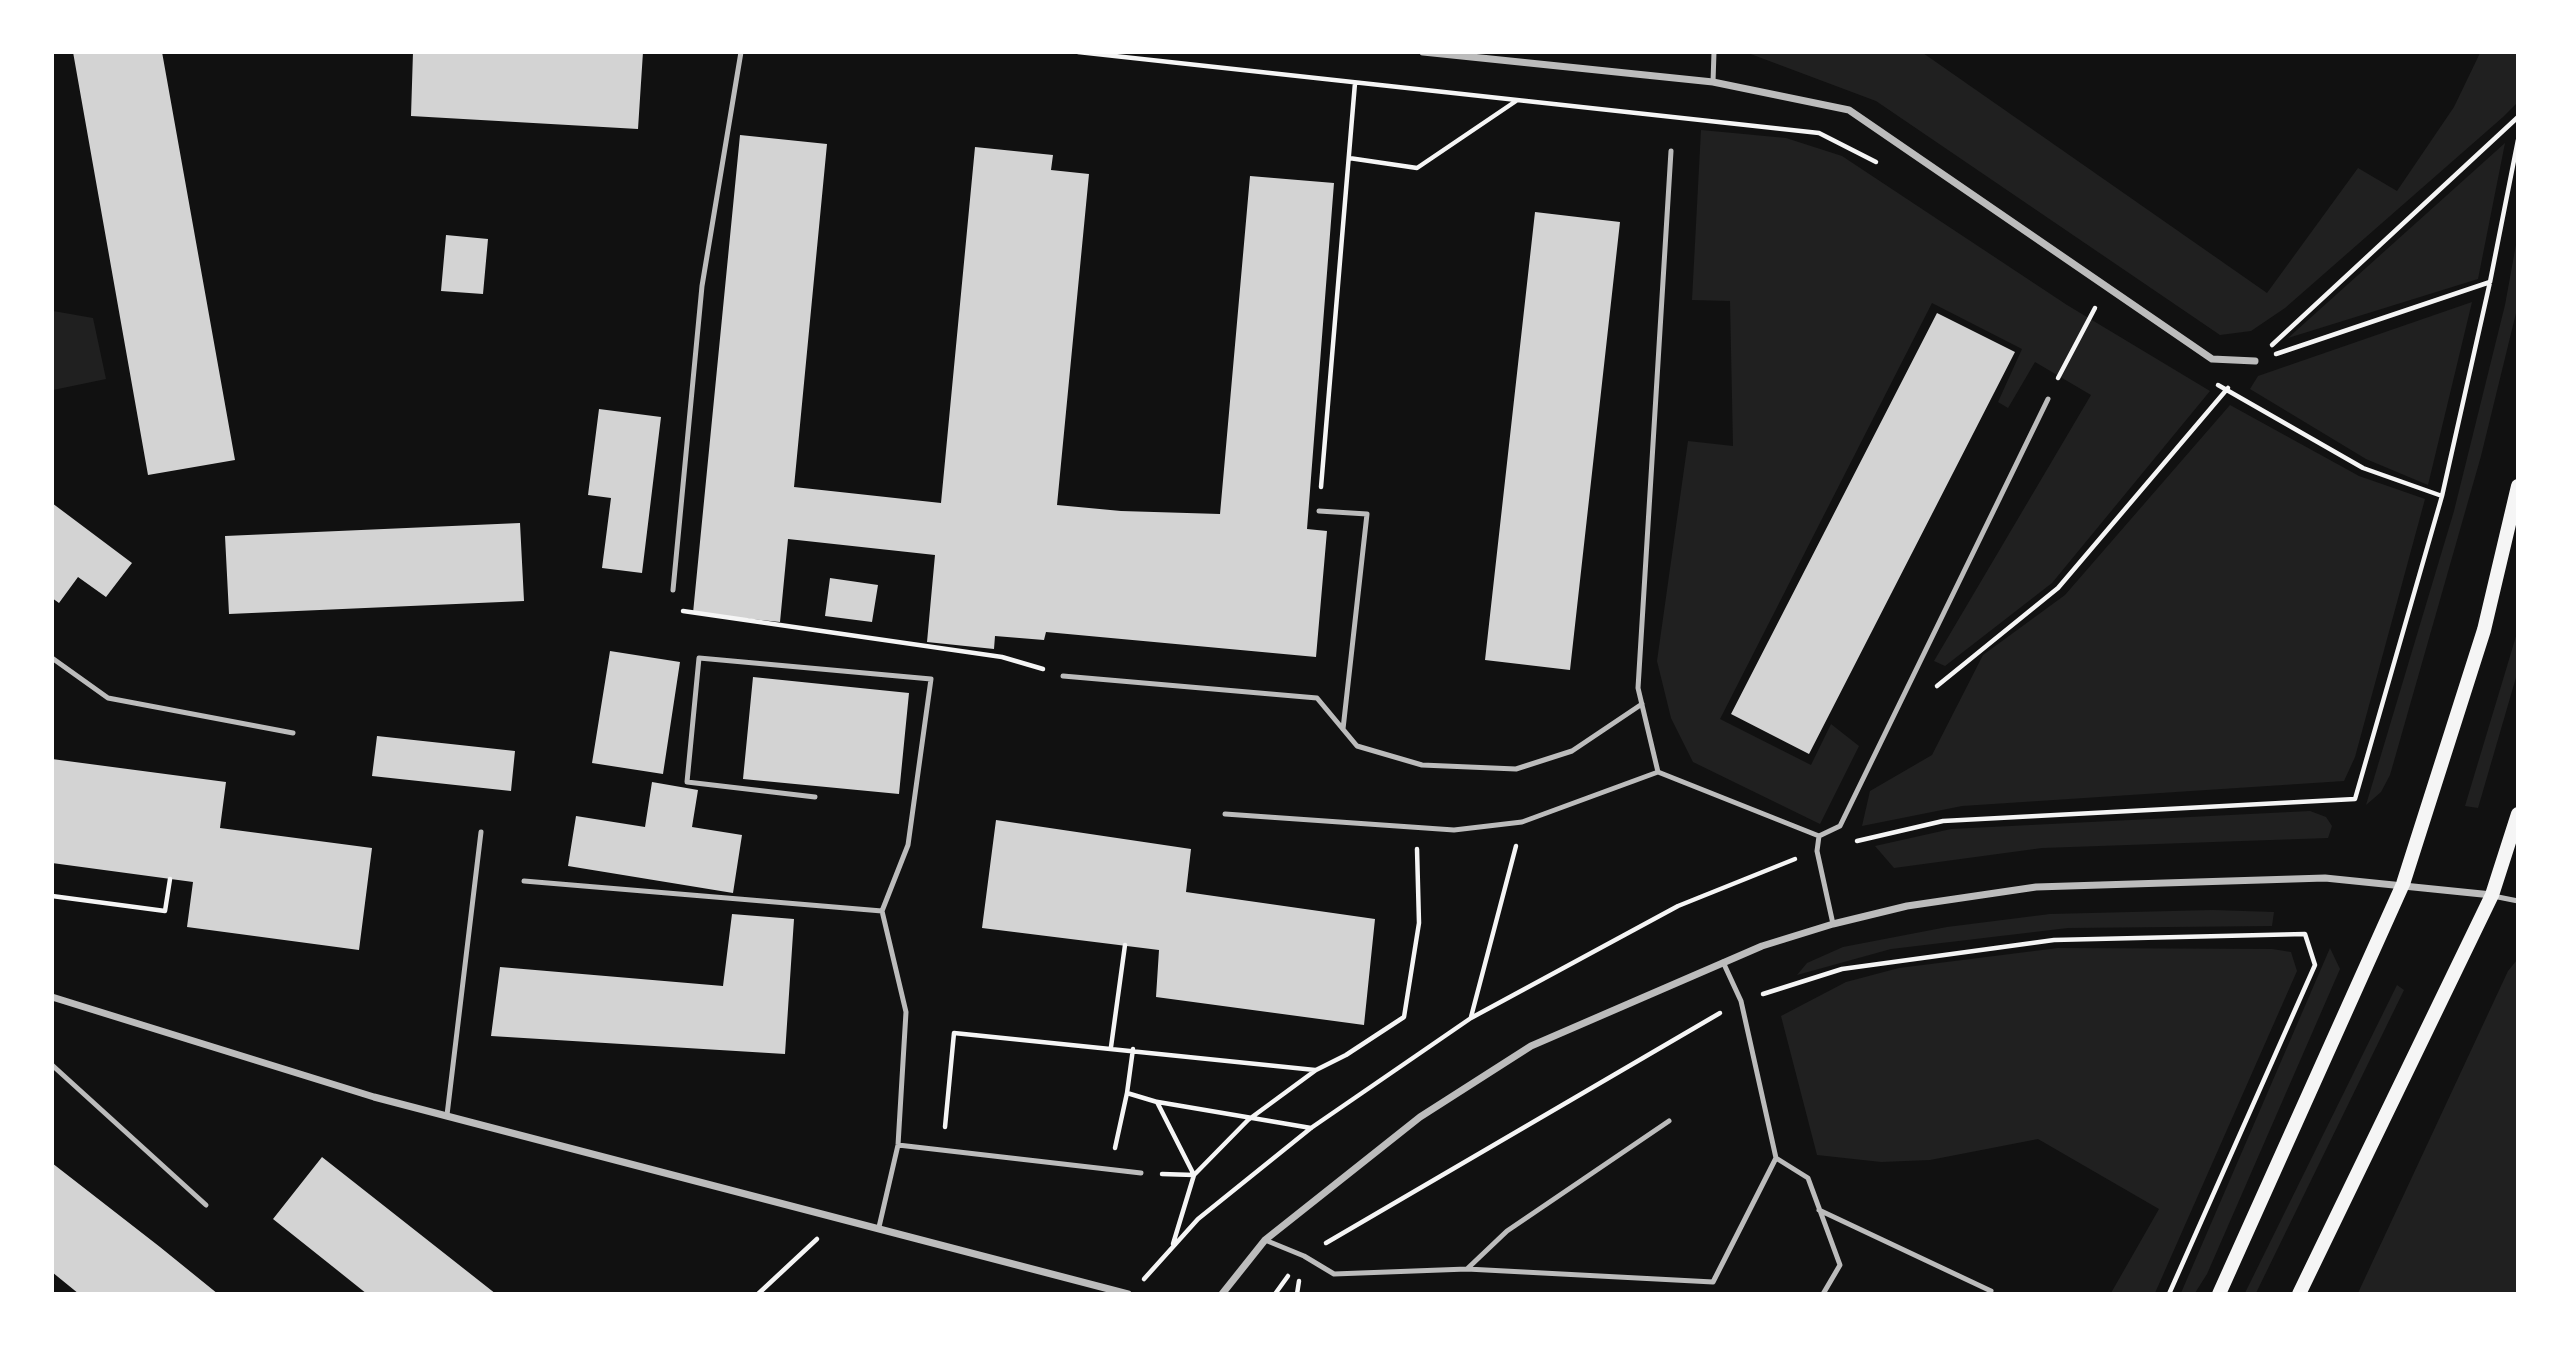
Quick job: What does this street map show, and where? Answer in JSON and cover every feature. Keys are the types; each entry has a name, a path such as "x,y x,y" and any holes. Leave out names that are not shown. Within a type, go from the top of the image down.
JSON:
{"main road":[{"path":"2219,1293 2403,884 2484,630 2518,486"},
{"path":"2299,1293 2492,895 2518,814"}],"street":[{"path":"1423,52 1713,82 1849,110 2212,359 2255,361"},
{"path":"1222,1293 1265,1240 1420,1117 1531,1046 1723,961 1833,924 1907,906 2036,887 2325,878 2492,895"},
{"path":"52,997 374,1097 1128,1293"}],"lane":[{"path":"673,590 702,286 741,52"},
{"path":"1713,82 1714,52"},
{"path":"1658,772 1638,688 1671,151"},
{"path":"1225,814 1454,830 1522,822 1658,772 1819,836 1840,826 2048,399"},
{"path":"1320,511 1367,514 1343,729"},
{"path":"52,658 108,698 293,733"},
{"path":"815,797 687,782 699,658 931,679 908,845 882,911 906,1012 898,1145 879,1227"},
{"path":"1063,676 1317,698 1357,746 1422,765 1516,769 1572,751 1642,704"},
{"path":"447,1115 481,832"},
{"path":"1819,836 1817,851 1833,924"},
{"path":"524,881 882,911"},
{"path":"2492,895 2518,901"},
{"path":"1265,1240 1304,1256 1334,1274 1467,1269 1713,1282 1776,1158 1741,1001 1723,961"},
{"path":"52,1065 206,1205"},
{"path":"1467,1269 1507,1231 1669,1121"},
{"path":"898,1145 1140,1173"},
{"path":"1776,1158 1808,1178 1840,1265 1823,1293"},
{"path":"1819,1210 1991,1291"}],"path":[{"path":"1078,52 1819,133 1882,165"},
{"path":"1320,511 1355,83"},
{"path":"1349,158 1417,169 1516,101"},
{"path":"1929,692 2058,588 2226,390 2518,117"},
{"path":"2215,383 2363,468 2442,496 2490,282 2518,140"},
{"path":"2255,361 2490,282"},
{"path":"2084,300 2106,314"},
{"path":"2048,399 2095,308"},
{"path":"673,590 674,603 686,614 1002,657 1063,676"},
{"path":"1471,1018 1522,822"},
{"path":"1173,1245 1194,1175 1248,1120 1315,1070 1346,1055 1404,1017 1419,923 1416,829"},
{"path":"52,896 165,911 170,879"},
{"path":"2169,1293 2315,965 2305,934"},
{"path":"1111,1047 1125,945"},
{"path":"943,1149 954,1033 1133,1049 1315,1070"},
{"path":"1110,1169 1127,1093 1133,1049"},
{"path":"1127,1093 1157,1102 1248,1120 1311,1128"},
{"path":"1157,1102 1194,1175"},
{"path":"1140,1173 1194,1175"},
{"path":"758,1293 841,1217"}],"shaded area":[{"path":"1748,53 1923,53 2267,293 2358,168 2397,191 2454,107 2480,53 2517,53 2518,97 2516,104 2503,117 2285,308 2251,331 2220,335 1876,101"},
{"path":"1701,130 1786,138 1842,156 2067,305 2210,391 2052,583 1945,666 1934,661 2091,395 2035,362 2008,408 1998,402 2022,349 1932,303 1720,719 1811,765 1831,724 1859,746 1820,824 1693,762 1671,718 1657,661 1688,441 1733,446 1730,301 1692,300"},
{"path":"2505,143 2478,279 2288,338"},
{"path":"2517,239 2517,309 2481,456 2390,775 2381,792 2366,805 2454,511 2505,305"},
{"path":"2472,302 2428,485 2366,459 2250,389 2258,376"},
{"path":"53,311 93,318 106,379 53,390"},
{"path":"2230,405 2359,476 2425,499 2355,757 2344,781 1962,806 1862,826 1870,791 1932,755 1983,655 2065,595"},
{"path":"2517,633 2517,674 2478,808 2465,806"},
{"path":"2310,811 2326,817 2332,826 2328,838 2042,848 1894,868 1875,846 1951,829"},
{"path":"2213,910 2274,912 2272,926 2068,928 1891,949 1797,975 1807,963 1843,947 1947,927 2050,914"},
{"path":"2058,948 2272,949 2291,952 2297,971 2155,1293 2111,1293 2159,1209 2038,1139 1930,1160 1881,1162 1817,1155 1781,1016 1846,982 1899,968"},
{"path":"2330,948 2340,969 2207,1274 2195,1293 2181,1293"},
{"path":"2517,960 2517,1293 2358,1293 2508,971"},
{"path":"2397,985 2404,990 2256,1293 2245,1293"}],"building":[{"path":"73,52 162,52 235,460 148,475"},
{"path":"413,52 643,52 638,129 411,116"},
{"path":"740,135 827,144 794,487 941,503 975,147 1053,155 1051,170 1089,174 1057,505 1121,511 1220,514 1250,176 1334,183 1307,529 1327,531 1316,657 1046,632 1044,640 995,636 994,649 927,642 935,555 788,539 780,622 693,613"},
{"path":"1535,212 1620,222 1570,670 1485,660"},
{"path":"446,235 488,239 483,294 441,291"},
{"path":"1937,313 2015,352 1809,754 1731,714"},
{"path":"599,409 661,417 642,573 602,568 611,498 588,495"},
{"path":"52,503 132,563 106,597 78,577 59,603 52,598"},
{"path":"520,523 524,601 229,614 225,536"},
{"path":"830,578 878,585 872,622 825,616"},
{"path":"610,651 680,662 663,774 592,763"},
{"path":"753,677 909,693 899,794 743,779"},
{"path":"377,736 515,751 511,791 372,776"},
{"path":"52,759 226,782 220,828 372,848 359,950 187,927 193,882 52,863"},
{"path":"652,782 698,790 692,827 742,835 733,893 568,866 576,816 645,827"},
{"path":"996,820 1191,849 1186,892 1375,919 1364,1025 1156,997 1159,950 982,928"},
{"path":"732,914 794,919 785,1054 491,1036 500,967 723,986"},
{"path":"322,1157 496,1294 367,1294 273,1219"},
{"path":"52,1163 218,1294 79,1294 52,1272"}]}
